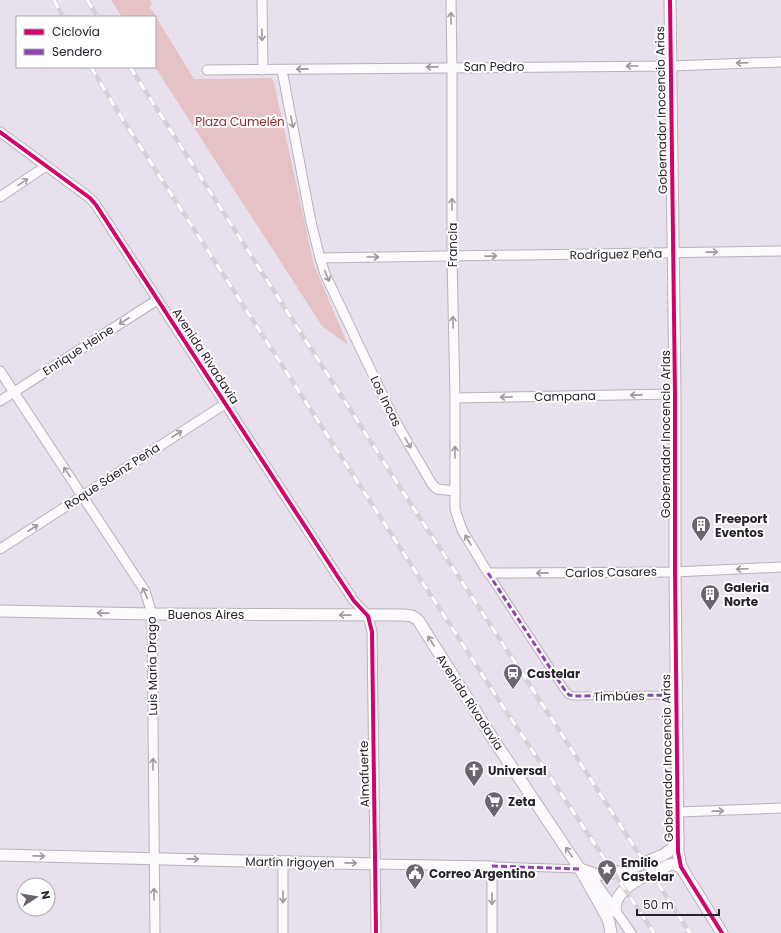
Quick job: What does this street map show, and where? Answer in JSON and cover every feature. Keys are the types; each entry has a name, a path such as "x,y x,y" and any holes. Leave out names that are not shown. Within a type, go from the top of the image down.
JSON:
{"street":[{"path":"262,0 263,70"},
{"name":"Francia","path":"451,0 455,491"},
{"name":"Gobernador Inocencio Arias","path":"670,0 675,394 676,695 679,812 678,852 681,867"},
{"name":"San Pedro","path":"207,70 671,66 781,62"},
{"name":"Los Incas","path":"282,70 308,208 325,274 394,419 428,478 437,489 455,491"},
{"name":"Avenida Rivadavia","path":"0,132 90,198 96,205 352,597 368,616"},
{"path":"0,197 46,166"},
{"name":"Rodríguez Peña","path":"320,258 781,251"},
{"name":"Enrique Heine","path":"0,401 157,300"},
{"name":"Luis María Drago","path":"0,371 145,591 152,614 155,933"},
{"name":"Campana","path":"455,398 675,394"},
{"name":"Roque Sáenz Peña","path":"0,549 225,404"},
{"path":"455,491 455,509 462,530 488,573"},
{"name":"Carlos Casares","path":"488,573 675,572 781,567"},
{"name":"Timbúes","path":"488,573 564,689 569,694 575,696 676,695"},
{"name":"Buenos Aires","path":"0,611 412,616"},
{"name":"Almafuerte","path":"368,616 372,632 376,933"},
{"name":"Avenida Rivadavia","path":"412,616 418,620 493,739 580,869 610,928"},
{"path":"679,812 781,808"},
{"path":"580,869 597,875 625,871 663,855 672,848 679,837"},
{"name":"Martín Irigoyen","path":"0,855 580,869"},
{"path":"283,861 283,933"},
{"path":"616,911 615,904 621,893 634,883 673,864 681,867 722,933"},
{"path":"492,866 492,933"},
{"name":"Avenida Rivadavia","path":"580,869 597,884 631,933"}],"green space":[{"name":"Plaza Cumelén","path":"111,0 150,0 152,3 150,7 156,16 121,16"},
{"name":"Plaza Cumelén","path":"156,17 194,79 272,78 314,265 348,345 322,326 156,68"}],"railway":[{"path":"54,0 62,16"},
{"path":"87,0 97,16"},
{"path":"92,68 118,112 498,699 654,933"},
{"path":"131,68 414,509 690,933"}],"marked path":[{"path":"488,573 569,695 676,695"},
{"path":"492,866 580,869"}],"cycle path":[{"path":"670,0 675,394 678,852 681,867 722,933"},
{"path":"0,132 90,198 96,205 338,577 354,601 368,616 372,632 376,933"}],"place":[{"name":"Freeport Eventos","path":"701,542"},
{"name":"Galeria Norte","path":"710,611"},
{"name":"Castelar","path":"513,690"},
{"name":"Universal","path":"474,787"},
{"name":"Zeta","path":"494,818"},
{"name":"Emilio Castelar","path":"607,886"},
{"name":"Correo Argentino","path":"415,890"}]}
